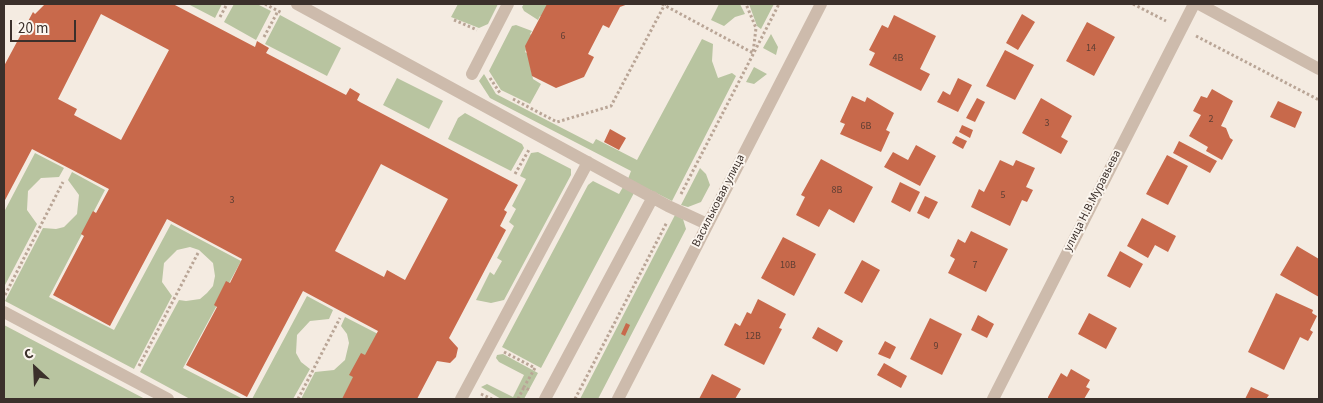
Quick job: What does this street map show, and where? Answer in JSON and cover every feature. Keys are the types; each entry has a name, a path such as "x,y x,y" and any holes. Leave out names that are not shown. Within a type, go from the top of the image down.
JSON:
{"street":[{"path":"297,4 653,198 707,224"},
{"path":"472,74 508,4"},
{"name":"Васильковая улица","path":"618,399 821,4"},
{"name":"улица Н.В.Муравьева","path":"993,399 1194,4"},
{"path":"1199,4 1319,69"},
{"path":"461,399 588,162"},
{"path":"545,399 653,198"},
{"path":"4,312 168,399"}],"path":[{"path":"220,17 227,4"},
{"path":"487,72 499,93 558,122 611,106 664,4 753,54 756,28 746,4"},
{"path":"1133,4 1319,100"},
{"path":"264,37 278,11"},
{"path":"515,174 531,145"},
{"path":"4,297 63,182"},
{"path":"132,380 198,253"},
{"path":"298,399 340,318"},
{"path":"490,345 535,368 518,399"},
{"path":"524,387 545,399"}],"green space":[{"path":"188,4 222,4 215,18"},
{"path":"234,4 257,4 271,11 256,40 224,22"},
{"path":"458,4 498,4 488,24 479,28 451,17"},
{"path":"524,4 549,4 542,17 540,16 538,20 524,11 522,7"},
{"path":"719,4 740,4 745,14 735,17 724,26 711,20"},
{"path":"749,4 774,4 761,29 757,26"},
{"path":"280,15 341,48 327,76 265,44"},
{"path":"516,25 532,31 530,34 533,36 525,52 528,54 533,79 541,84 530,104 501,90 489,71 512,26"},
{"path":"771,34 778,47 776,55 763,48"},
{"path":"702,39 713,44 712,61 718,78 732,73 736,76 672,201 628,179 631,171 490,98 479,81 484,74 496,94 593,144 596,139 637,160"},
{"path":"754,67 767,74 754,84 746,82"},
{"path":"397,78 443,101 429,129 383,105"},
{"path":"465,113 522,144 524,148 511,171 448,139 458,118"},
{"path":"538,152 571,169 571,175 504,300 491,303 476,300 490,272 494,275 502,261 497,258 514,226 509,222 516,209 512,206 526,179 520,176 531,153"},
{"path":"35,153 64,168 59,177 41,178 28,191 27,210 37,224 4,287 4,212"},
{"path":"700,168 706,174 710,185 701,202 688,207 681,205"},
{"path":"72,172 105,190 49,297 114,330 171,224 241,261 183,368 243,399 190,399 140,372 179,300 200,299 213,286 215,276 213,263 199,250 190,247 177,250 164,263 162,282 172,296 134,369 5,301 43,228 56,229 64,227 77,214 79,195 68,180"},
{"path":"593,181 619,194 623,187 634,193 541,368 502,347 588,185"},
{"path":"675,215 683,219 686,229 598,399 580,399"},
{"path":"307,296 333,310 329,319 310,321 297,335 296,353 301,362 310,369 293,399 252,399"},
{"path":"345,317 378,334 343,399 301,399 315,372 334,370 345,360 349,343 347,334 341,326"},
{"path":"4,325 145,399 4,399"},
{"path":"503,354 538,373 524,399 501,399 481,387 487,384 513,397 524,375 499,362 496,358 497,355"}],"building":[{"path":"45,4 173,4 255,47 257,41 269,48 266,53 346,95 350,88 360,94 357,100 360,102 518,185 504,210 507,212 500,226 506,230 449,338 458,348 456,357 450,363 437,361 417,399 342,399 353,377 349,375 361,353 365,355 378,331 303,291 247,397 186,365 217,307 214,305 226,281 230,283 242,259 167,219 110,326 53,295 84,236 81,234 93,211 96,213 109,189 32,149 4,202 4,66 33,12 35,14","holes":["101,14 169,50 121,140 74,115 77,109 58,99","381,164 448,199 405,280 387,270 384,277 335,251"]},
{"path":"547,4 628,4 620,7 609,28 603,25 588,54 594,57 584,77 556,88 532,76 525,46"},
{"path":"1022,14 1035,22 1018,50 1006,43"},
{"path":"894,15 936,36 920,69 930,74 921,91 869,65 875,53 869,50 882,25 888,28"},
{"path":"1087,22 1115,37 1094,76 1066,61"},
{"path":"1005,50 1034,65 1015,100 986,86"},
{"path":"958,78 972,85 958,112 937,102 943,91 950,95"},
{"path":"1212,89 1233,101 1221,126 1226,128 1230,138 1233,140 1222,160 1206,151 1208,147 1189,136 1201,115 1193,111 1201,96 1207,98"},
{"path":"852,96 865,102 867,97 894,113 886,130 890,132 881,152 840,134 845,124 840,122"},
{"path":"977,98 985,102 975,122 966,118"},
{"path":"1041,98 1072,116 1061,137 1068,141 1061,154 1022,133"},
{"path":"1278,101 1302,112 1295,128 1270,117"},
{"path":"962,125 973,130 970,138 959,132"},
{"path":"610,129 626,138 619,150 604,142"},
{"path":"956,136 967,141 963,149 952,143"},
{"path":"1179,141 1217,161 1210,173 1173,153"},
{"path":"916,145 936,156 920,186 884,167 893,152 908,160"},
{"path":"1167,155 1188,166 1168,205 1146,194"},
{"path":"821,159 873,187 854,223 829,209 819,227 796,215 805,197 801,195"},
{"path":"1000,160 1013,166 1016,160 1035,168 1026,187 1033,190 1027,202 1022,200 1010,226 971,207 979,189 984,192"},
{"path":"900,182 920,192 910,212 891,202"},
{"path":"925,196 938,202 929,219 917,213"},
{"path":"1142,218 1176,236 1168,252 1155,245 1148,258 1127,246"},
{"path":"971,231 1008,249 986,292 948,273 955,259 950,256 958,239 965,243"},
{"path":"783,237 816,254 794,296 761,278"},
{"path":"1297,246 1319,259 1319,297 1280,275"},
{"path":"1120,251 1143,264 1130,288 1107,276"},
{"path":"862,260 880,270 862,303 844,293"},
{"path":"1276,293 1313,310 1312,313 1317,316 1310,330 1313,332 1308,341 1300,337 1284,370 1248,352"},
{"path":"758,299 786,314 779,328 782,329 764,365 724,345 735,323 740,326 747,312 751,314"},
{"path":"1089,313 1117,328 1106,349 1078,334"},
{"path":"978,315 994,324 987,338 971,330"},
{"path":"930,318 962,334 942,375 910,359"},
{"path":"626,323 630,325 625,336 621,334"},
{"path":"818,327 843,341 837,352 812,338"},
{"path":"885,341 896,347 890,359 878,354"},
{"path":"884,363 907,376 901,388 877,375"},
{"path":"1071,369 1090,380 1086,387 1090,389 1084,399 1048,399 1061,373 1067,377"},
{"path":"712,374 741,389 735,399 699,399"},
{"path":"1251,387 1269,395 1266,399 1245,399"}]}
